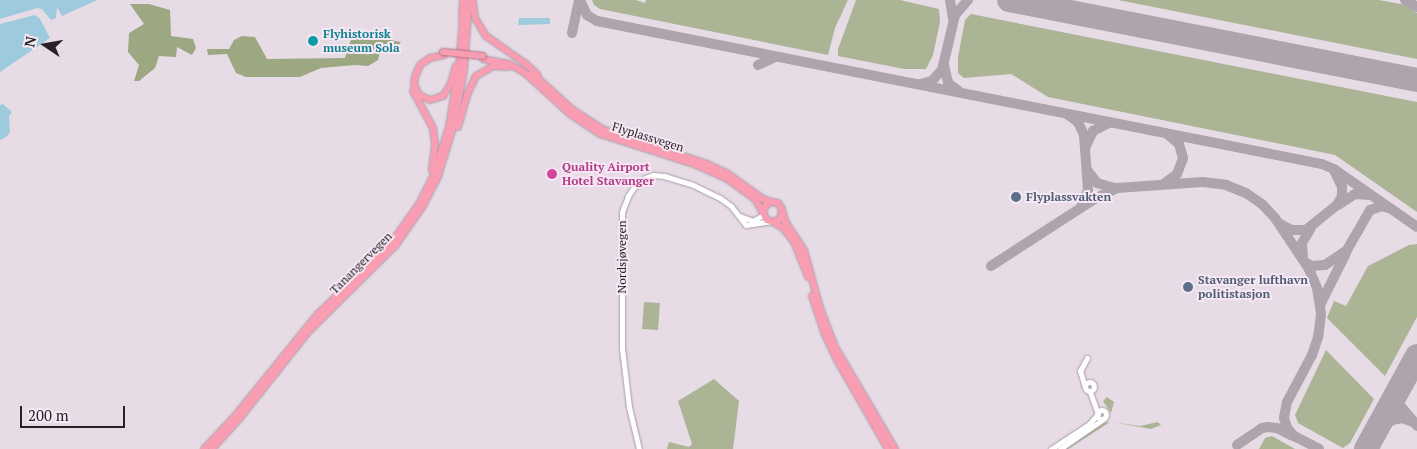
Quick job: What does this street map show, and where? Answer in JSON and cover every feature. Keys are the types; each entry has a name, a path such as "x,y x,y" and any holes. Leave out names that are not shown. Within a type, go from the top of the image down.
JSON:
{"highway":[{"path":"444,53 425,61 417,71 414,84 419,95 424,98 430,100 440,98 451,83 457,62 463,17 463,0"},
{"path":"471,0 475,18 486,36 526,64 542,80"},
{"name":"Tanangervegen","path":"212,449 244,413 309,331 396,246 416,219 438,176 453,129 462,86 471,0"},
{"name":"Tanangervegen","path":"204,449 236,415 317,315 392,242 419,204 434,174 449,127 459,67 463,17"},
{"path":"419,204 433,167 435,145 429,118 412,90 411,76 417,63 423,58 444,53 483,57 511,61 542,80"},
{"path":"483,57 509,64 530,77"},
{"path":"438,176 449,156 467,95 476,76 487,68 498,66 510,68 530,77"},
{"name":"Flyplassvegen","path":"530,77 585,126 620,142 684,160 714,173 751,196 763,214 783,228 799,252 816,309 830,346 888,449"},
{"name":"Flyplassvegen","path":"542,80 573,110 602,129 706,164 733,178 760,198 778,203 785,221 804,250 820,308 834,345 895,449"},
{"path":"763,214 766,204 772,202"},
{"path":"772,222 780,219 783,213"}],"street":[{"name":"Nordsjøvegen","path":"639,449 629,407 623,361 622,212 624,202 641,180 652,175 664,176 711,193 731,206 746,225 772,222"},
{"path":"739,216 753,221 763,214"},
{"path":"1087,358 1080,371 1085,387 1090,392 1098,414"},
{"path":"1085,387 1088,383 1093,384 1094,389 1090,392"},
{"path":"1051,449 1088,424 1102,411 1106,413 1106,417 1060,449"}],"green space":[{"path":"592,0 636,0 645,3 646,0 848,0 835,28 828,55 600,9 594,5"},
{"path":"856,0 900,0 939,9 940,22 933,55 926,69 904,69 838,56 838,49"},
{"path":"1118,0 1379,0 1406,5 1417,13 1417,59"},
{"path":"130,4 149,4 170,10 171,36 193,39 196,48 192,55 177,47 176,57 159,56 155,68 139,81 134,81 139,65 128,52 129,33 144,24"},
{"path":"971,14 1417,102 1417,212 1335,155 1048,97 1011,74 964,78 958,73 958,57 965,20"},
{"path":"353,33 401,42 398,46 380,51 378,60 368,66 355,65 321,68 300,77 246,77 236,73 227,54 208,55 207,49 229,49 234,40 242,36 255,37 267,59 345,58"},
{"path":"1417,244 1417,317 1385,376 1327,318 1334,301 1346,306 1368,266 1409,245"},
{"path":"644,302 660,303 658,330 642,329"},
{"path":"1326,350 1374,399 1350,443 1343,448 1298,423 1295,415"},
{"path":"714,379 739,401 733,449 667,449 669,442 689,447 692,444 678,401"},
{"path":"1107,397 1114,402 1111,413 1103,401"},
{"path":"1110,422 1068,449 1063,449 1101,423"},
{"path":"1113,422 1140,426 1158,422 1161,425 1151,429"},
{"path":"1272,436 1295,449 1259,449 1265,438"}],"water":[{"path":"0,0 97,0 62,16 57,7 56,18 51,20 42,9 37,8 0,19"},
{"path":"35,15 40,19 50,38 0,72 0,24"},
{"path":"519,18 550,18 550,24 518,25"},
{"path":"3,104 12,112 9,116 10,132 0,140 0,105"}],"taxiway":[{"path":"572,33 579,0"},
{"path":"580,0 587,15 597,21 1322,164 1334,169 1417,227"},
{"path":"950,0 953,18"},
{"path":"920,84 932,81 942,70 955,15 968,0"},
{"path":"1405,0 1417,7"},
{"path":"758,65 775,57"},
{"path":"944,65 948,83 960,92"},
{"path":"1068,115 1078,122 1084,135 1088,190 1081,207"},
{"path":"1086,146 1093,131 1109,123"},
{"path":"1165,183 1177,174 1183,158 1179,144 1167,134"},
{"path":"1087,170 1097,183 1115,188"},
{"path":"1280,224 1292,230 1306,230 1337,205 1342,196 1342,187 1334,170"},
{"path":"991,266 1096,198 1117,188 1203,182 1226,185 1246,193 1262,204 1275,218 1309,269 1317,288 1321,314 1318,337 1312,355 1287,402 1284,418 1287,428 1294,436 1319,449"},
{"path":"1338,205 1355,194 1370,195"},
{"path":"1305,262 1312,266 1325,265 1347,250 1370,210 1382,206 1388,208"},
{"path":"1303,258 1302,243 1311,228"},
{"path":"1321,303 1346,253"},
{"path":"1399,389 1398,403 1417,426"},
{"path":"1375,433 1392,420 1402,418 1413,422"},
{"path":"1237,445 1262,428 1277,428 1291,435"},
{"path":"1365,449 1370,443"}],"runway":[{"path":"1009,0 1417,80"},
{"path":"1366,449 1417,356"}],"place":[{"name":"Flyhistorisk museum Sola","path":"313,41"},
{"name":"Quality Airport Hotel Stavanger","path":"552,174"},
{"name":"Flyplassvakten","path":"1016,197"},
{"name":"Stavanger lufthavn politistasjon","path":"1188,287"}]}
